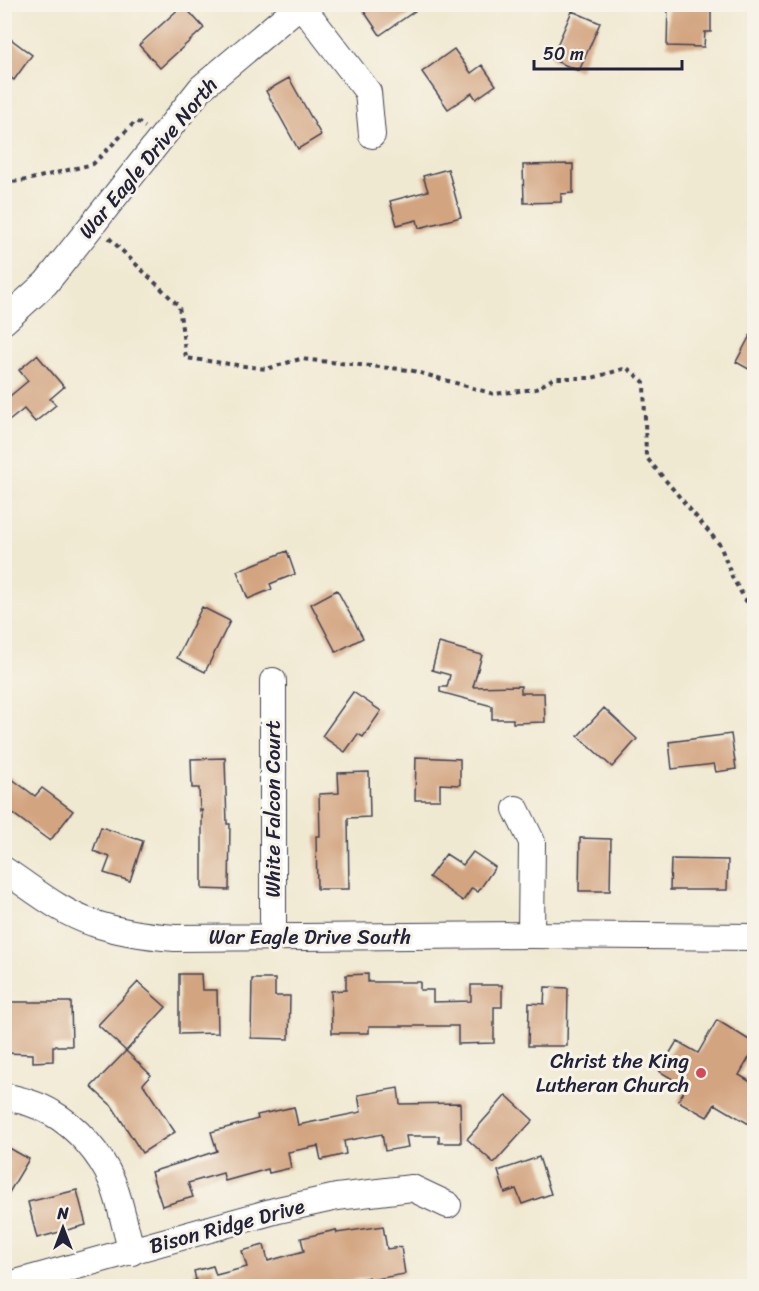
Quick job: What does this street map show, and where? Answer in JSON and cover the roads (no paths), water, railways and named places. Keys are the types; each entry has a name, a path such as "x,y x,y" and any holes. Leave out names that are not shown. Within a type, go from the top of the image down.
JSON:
{"street":[{"name":"War Eagle Drive North","path":"4,321 46,283 201,88 301,4 368,92 372,135"},
{"name":"White Falcon Court","path":"273,681 273,938"},
{"path":"516,809 532,842 531,936"},
{"name":"War Eagle Drive South","path":"4,870 55,904 91,923 139,935 175,938 754,937"},
{"path":"4,1096 27,1102 53,1113 77,1132 97,1155 112,1181 132,1252"},
{"name":"Bison Ridge Drive","path":"5,1287 278,1210 337,1197 412,1188 448,1205"}],"place":[{"name":"Christ the King Lutheran Church","path":"701,1073"}]}
